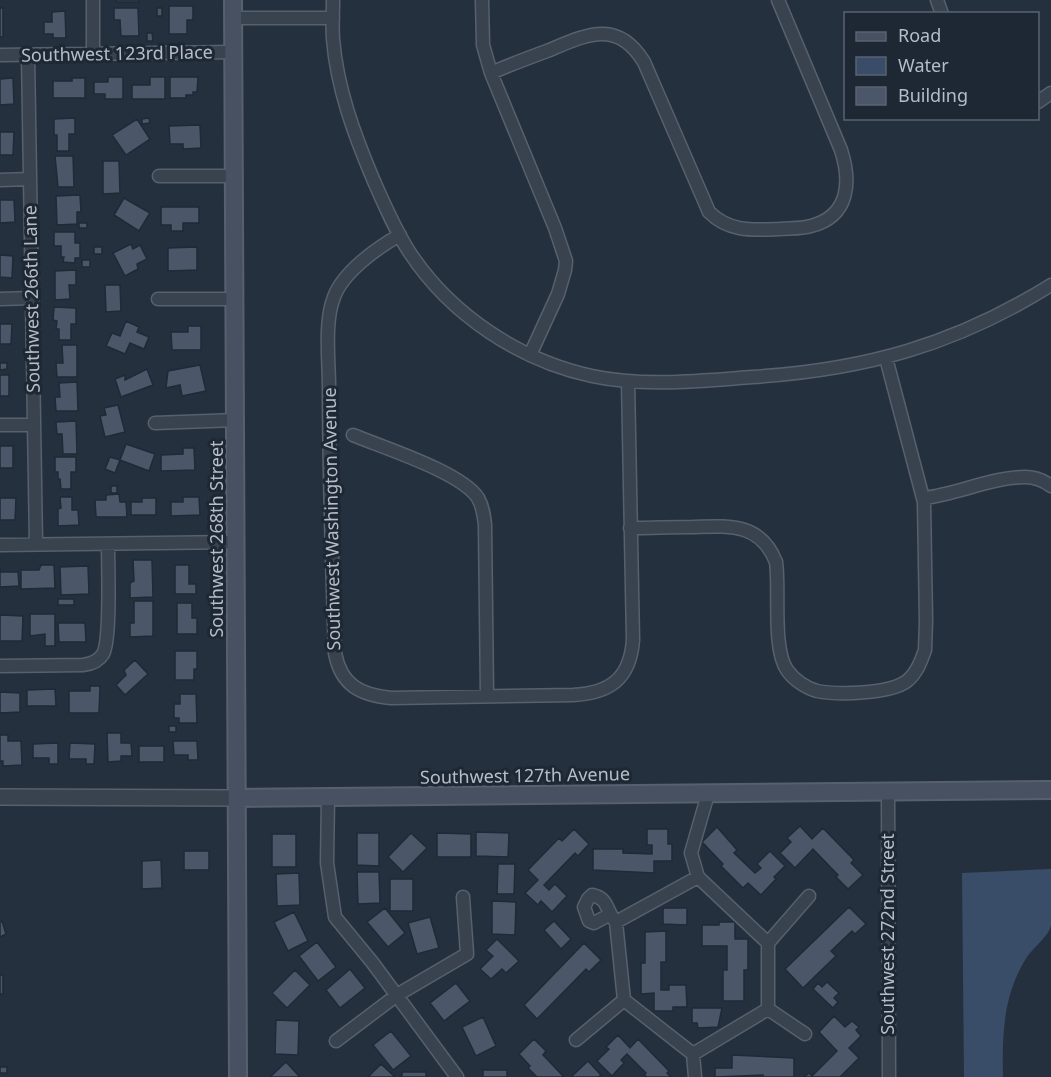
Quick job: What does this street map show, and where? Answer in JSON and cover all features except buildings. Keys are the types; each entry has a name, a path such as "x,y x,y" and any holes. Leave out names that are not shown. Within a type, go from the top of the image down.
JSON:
{"main road":[{"name":"Southwest 268th Street","path":"233,0 238,1077"},
{"name":"Southwest 127th Avenue","path":"237,798 1051,790"}],"street":[{"path":"93,0 93,54"},
{"path":"333,0 337,66 348,113 368,167 400,235 425,274 457,307 499,338 530,355 590,375 628,382 779,376 830,370 886,358 967,330 1051,285"},
{"path":"482,0 483,45 491,73 555,228 566,261 564,277 558,294 530,355"},
{"path":"491,73 588,35 609,34 624,39 637,51 644,62 709,212 725,225 745,230 810,226 826,220 840,206 847,188 848,173 841,150 778,0"},
{"path":"234,18 333,18"},
{"name":"Southwest 123rd Place","path":"0,55 234,52"},
{"name":"Southwest 266th Lane","path":"28,55 36,544"},
{"path":"159,176 234,176"},
{"path":"0,180 30,179"},
{"name":"Southwest Washington Avenue","path":"400,235 372,253 344,280 335,294 330,314 329,423 334,636 337,664 346,681 356,688 366,694 379,697 587,694 600,691 619,680 632,650 628,382"},
{"path":"0,299 32,298"},
{"path":"158,299 235,299"},
{"path":"630,528 731,527 751,532 771,549 776,562 778,638 787,670 805,686 816,690 840,692 896,688 913,675 925,650 926,550 924,498 886,358"},
{"path":"155,423 236,420"},
{"path":"0,425 34,425"},
{"path":"353,435 456,478 479,500 485,525 487,696"},
{"path":"924,498 1025,477 1035,478 1051,486"},
{"path":"0,544 236,542"},
{"path":"0,666 83,665 94,663 101,657 107,640 108,544"},
{"name":"Southwest 272nd Street","path":"888,791 889,1077"},
{"path":"708,794 691,853 698,877 768,943"},
{"name":"Southwest 127th Avenue","path":"0,797 237,798"},
{"path":"328,797 327,863 336,917 457,1077"},
{"path":"694,1077 693,1054 624,1000 613,918 698,877"},
{"path":"768,1009 768,943 809,896"},
{"path":"336,1041 397,995 467,954 463,897"},
{"path":"576,1040 624,1000"},
{"path":"768,1009 805,1034"},
{"path":"693,1054 768,1009"}],"water":[{"path":"1051,869 1051,925 1044,938 1027,957 1013,985 1004,1030 1003,1077 964,1077 962,873"}]}
